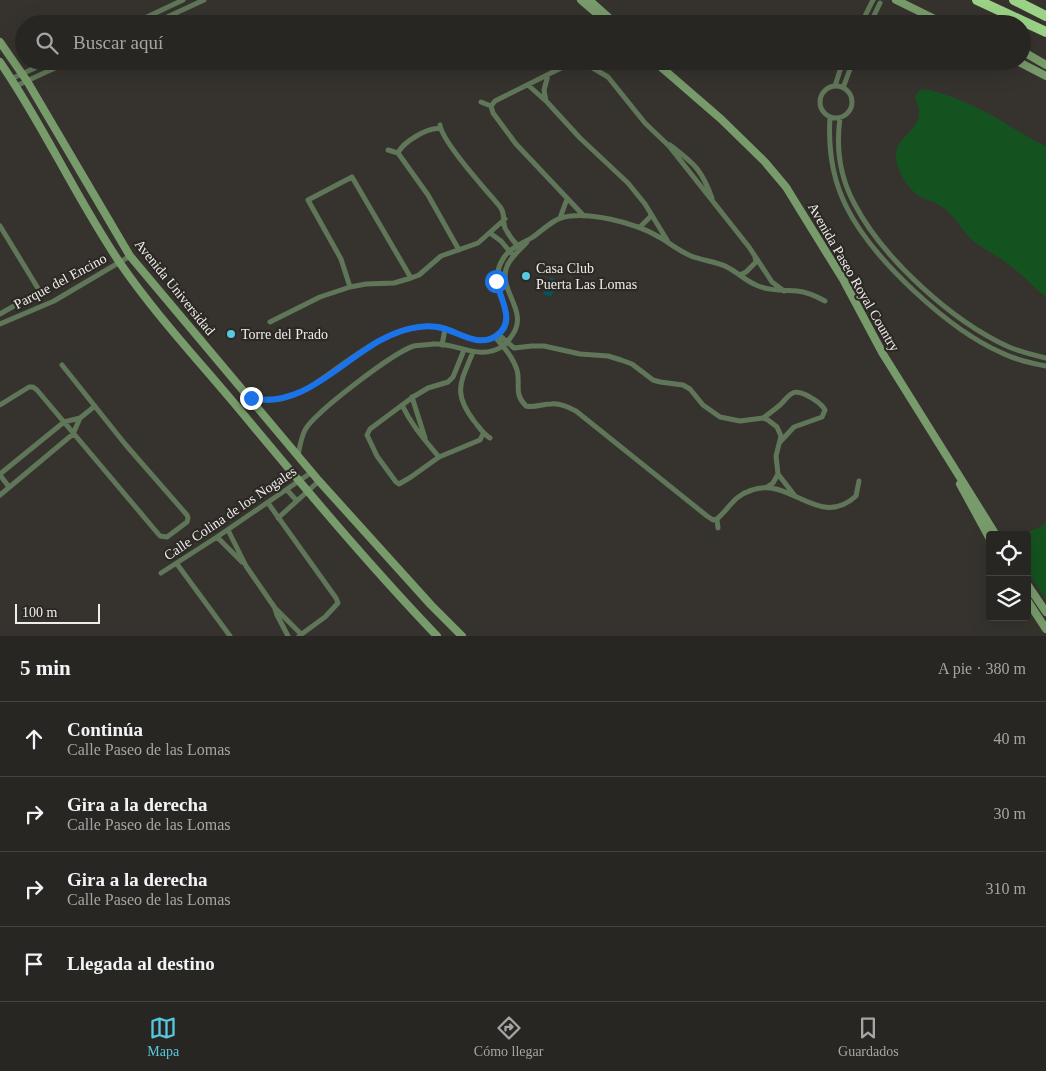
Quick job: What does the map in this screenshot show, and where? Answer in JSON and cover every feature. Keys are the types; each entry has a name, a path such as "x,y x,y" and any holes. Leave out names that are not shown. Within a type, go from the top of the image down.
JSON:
{"highway":[{"path":"977,0 1009,15"},
{"path":"1014,0 1046,16"},
{"path":"1031,25 1046,32"}],"main road":[{"path":"582,0 591,4 605,15"},
{"path":"896,0 927,15"},
{"path":"591,4 601,15"},
{"name":"Avenida Universidad","path":"0,42 15,64"},
{"path":"1031,56 1046,65"},
{"name":"Avenida Universidad","path":"0,62 14,82 120,263 162,318 300,481 438,636"},
{"path":"1031,68 1046,76"},
{"name":"Avenida Universidad","path":"19,70 130,256 319,481 431,605 462,636"},
{"name":"Avenida Paseo Royal Country","path":"664,70 721,119 765,162 786,187 839,273 883,354 993,531"},
{"path":"958,475 961,487 986,532"},
{"path":"1031,590 1046,612"},
{"path":"1031,606 1045,625"}],"street":[{"path":"151,15 183,0"},
{"path":"172,15 204,0"},
{"path":"866,15 873,0"},
{"path":"874,15 880,3"},
{"path":"14,82 35,70"},
{"path":"24,77 44,70"},
{"path":"491,106 495,101 558,70"},
{"path":"596,70 608,77 645,123 696,166 707,185 714,203"},
{"path":"835,86 840,70"},
{"path":"843,88 850,70"},
{"path":"546,102 544,90 548,75"},
{"path":"528,85 580,138 617,172 650,211 668,243"},
{"path":"830,118 840,118 848,113 852,104 850,95 843,88 835,86 825,90 820,99 821,108 830,118 829,148 832,166 846,207 858,227 887,264 931,305 978,339 1000,353 1019,360 1046,366"},
{"path":"481,102 491,106"},
{"path":"491,106 493,113 516,144 584,216"},
{"path":"840,118 838,132 841,165 853,202 865,222 894,259 935,298 986,334 1009,347 1046,358"},
{"path":"398,153 402,147 430,129 441,127 465,164 505,214 504,226 519,247"},
{"path":"659,136 749,247 772,282 784,291"},
{"path":"388,150 398,153 428,195 459,250"},
{"path":"350,288 341,259 305,199 352,175 411,278"},
{"path":"560,218 567,199"},
{"path":"640,227 651,216 650,211"},
{"path":"251,398 264,401 280,400 307,389 384,337 395,332 428,326 445,329 480,341 496,336 504,326 508,314 496,281 503,258 510,251 519,247 560,218 584,216 618,220 640,227 692,256 725,266 740,274 754,285 807,293 825,301"},
{"path":"270,322 320,297 366,284 394,283 411,278 425,270 441,256 478,243 505,219"},
{"path":"0,226 39,290 35,294 1,311"},
{"path":"490,233 502,241 514,256"},
{"path":"298,455 300,441 313,420 335,400 399,353 414,346 435,344 473,352 490,352 505,344 516,330 518,320 506,278 506,270 519,247"},
{"name":"Parque del Encino","path":"0,324 54,301 130,256"},
{"path":"740,274 752,267 756,262 755,257"},
{"path":"442,345 445,329"},
{"path":"496,336 505,344 514,348 544,346 580,354 608,356 621,360 632,364 652,380 683,385 690,389 703,405 720,417 740,421 763,418 793,392 806,395 822,404 825,410 822,417 794,427 780,442"},
{"path":"505,344 517,370 518,396 526,406 533,408 552,404 563,405 576,411 707,516 713,520 717,519"},
{"path":"464,350 453,378 448,382 428,388 412,397 370,429 367,435 387,471 399,484 439,457 480,440 483,434"},
{"path":"473,352 462,380 460,395 463,406 483,434 490,438"},
{"path":"0,405 20,392 33,387 38,390 160,536 167,537 186,522 188,518 62,365"},
{"path":"453,378 462,380"},
{"path":"412,397 425,438"},
{"path":"402,405 417,432 425,438 439,457"},
{"path":"9,487 0,475 64,422 80,418 95,406"},
{"path":"0,495 74,434 80,418"},
{"path":"763,418 777,426 781,436 776,456 778,474 795,496"},
{"name":"Calle Colina de los Nogales","path":"161,573 228,530 312,472"},
{"path":"718,528 717,519 733,500 753,489 767,486 773,482 778,474"},
{"name":"Calle Colina de los Nogales","path":"278,518 319,481"},
{"path":"767,486 811,504 834,507 843,505 856,496 859,481"},
{"path":"287,490 296,501"},
{"path":"228,530 246,566 275,608 300,635 338,604 336,598 268,503"},
{"path":"217,537 246,566"},
{"path":"177,564 230,636"},
{"path":"275,608 288,636"}],"green space":[{"path":"926,89 945,94 972,105 1046,146 1046,297 1007,263 971,239 943,208 915,193 904,179 898,168 897,149 918,118 919,109 915,98 918,91"},
{"path":"1046,521 1046,600 1031,576 1031,531 1042,526"}],"water":[{"path":"550,277 558,281 551,297 543,294"}],"place":[{"name":"Casa Club Puerta Las Lomas","path":"526,276"},
{"name":"Torre del Prado","path":"231,334"}],"route":[{"path":"251,398 264,401 280,400 307,389 384,337 406,329 428,326 441,328 480,341 495,337 504,326 508,314 496,281"}]}
